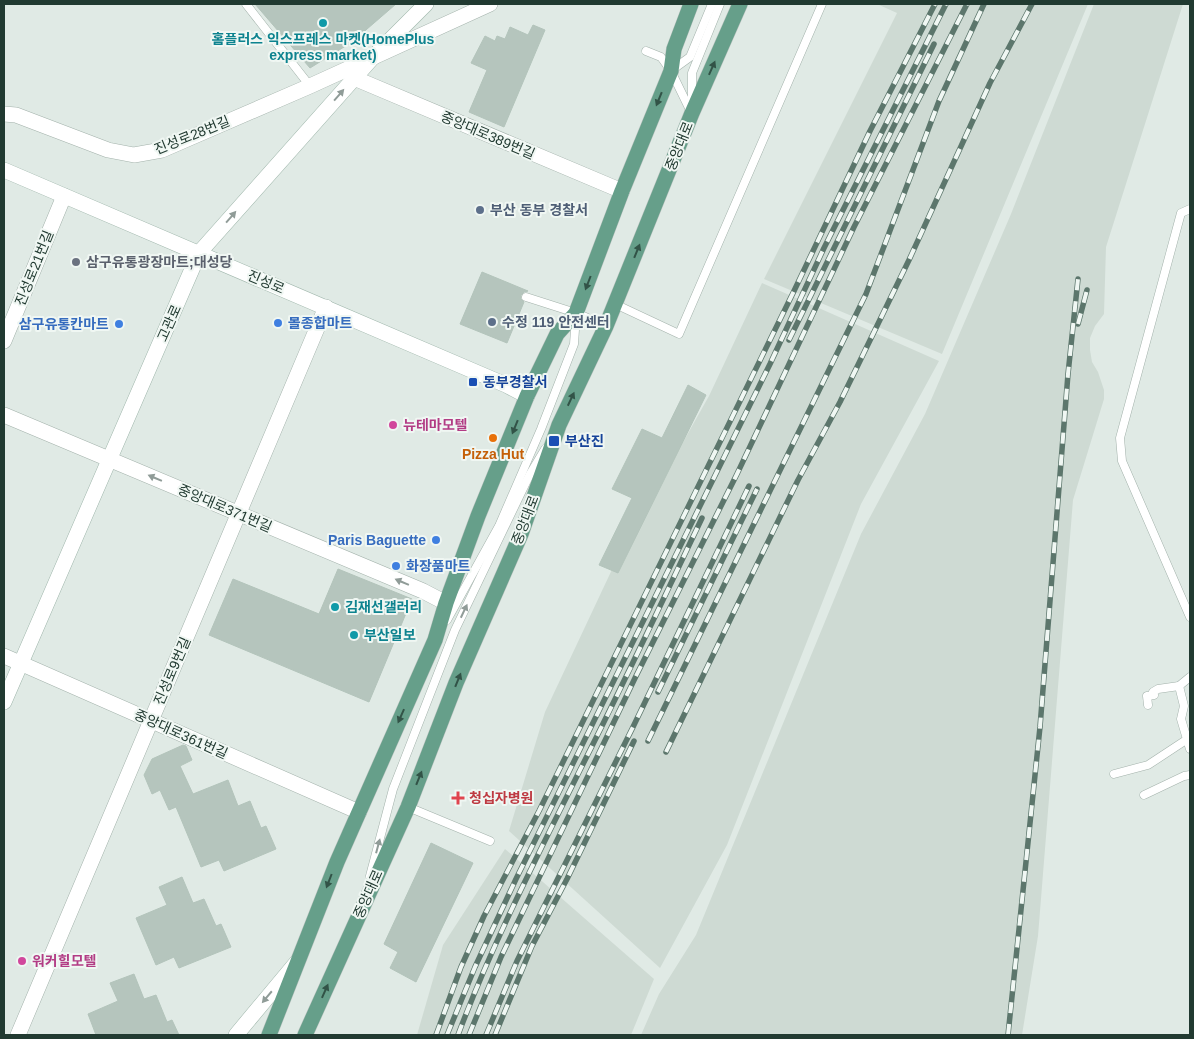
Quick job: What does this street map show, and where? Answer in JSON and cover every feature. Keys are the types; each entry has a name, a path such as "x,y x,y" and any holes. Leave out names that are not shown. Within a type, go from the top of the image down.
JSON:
{"main road":[{"path":"269,1035 337,862 435,640 446,603 478,516 528,396 557,334 576,313 622,191 671,71 674,49 692,4"},
{"name":"중앙대로","path":"305,1035 408,806 456,683 521,534 559,425 606,326 692,113 740,4"}],"street":[{"name":"고관로","path":"4,702 199,253 374,56 426,4"},
{"name":"진성로28번길","path":"4,114 16,115 108,150 134,155 162,150 310,86 490,4"},
{"name":"중앙대로389번길","path":"354,78 622,191"},
{"name":"진성로","path":"4,170 326,307 528,396"},
{"name":"진성로21번길","path":"4,341 64,196"},
{"name":"진성로9번길","path":"18,1035 326,307"},
{"name":"중앙대로371번길","path":"4,415 423,591 446,603"},
{"name":"중앙대로361번길","path":"4,656 359,812"},
{"path":"236,1035 299,960"}],"lane":[{"path":"246,4 310,86"},
{"path":"671,71 690,57 712,4"},
{"path":"692,113 692,73 720,4"},
{"path":"615,304 679,334 822,4"},
{"path":"646,51 661,57 671,71 692,113"},
{"path":"1190,209 1180,212 1120,438 1122,461 1190,617"},
{"path":"526,297 576,313 606,326"},
{"path":"435,640 494,534 514,491 574,344 576,313"},
{"path":"361,910 394,789 455,630 530,474 559,425"},
{"path":"1148,705 1147,696 1154,695 1154,692 1158,690 1179,686 1190,677"},
{"path":"1179,686 1184,706 1181,719 1190,749"},
{"path":"1114,774 1148,765 1186,740"},
{"path":"1144,795 1190,775"},
{"path":"408,806 490,841"}],"shaded area":[{"path":"877,4 1088,4 942,354 764,279 897,13"},
{"path":"1094,4 1183,4 1106,247 1104,314 1095,326 1090,338 1092,362 1098,372 1104,390 1104,399 1073,500 1038,936 1022,1035 641,1035 659,994 696,935 861,534 925,414 1011,214"},
{"path":"762,283 939,361 861,504 727,845 660,968 509,831 545,712 616,561 709,396"},
{"path":"505,849 654,979 631,1035 417,1035 443,945"}],"building":[{"name":"홈플러스 익스프레스 마켓(HomePlus express market)","path":"255,4 396,4 352,42 310,68"},
{"path":"533,25 545,30 504,127 469,112 487,70 471,63 485,36 495,41 497,36 505,39 510,27 528,35"},
{"path":"482,272 528,291 521,295 521,299 524,302 507,343 460,324"},
{"path":"688,385 706,395 618,573 599,565 632,498 612,489 642,429 662,438"},
{"name":"부산일보","path":"338,569 412,599 369,702 209,635 233,579 319,614"},
{"path":"183,745 186,746 192,760 180,766 193,794 228,780 238,806 250,801 261,828 266,826 276,849 224,871 219,860 201,867 176,807 169,810 160,790 152,794 144,775 152,759"},
{"path":"431,843 473,863 416,982 390,968 398,952 384,944"},
{"path":"182,877 193,903 204,899 216,926 221,924 231,947 179,968 174,957 156,965 136,918 167,905 159,887"},
{"path":"134,974 144,999 156,995 167,1022 172,1020 179,1035 96,1035 88,1014 118,1001 110,983"}],"railway":[{"path":"436,1035 461,967 484,916 539,811 794,291 870,131 935,4"},
{"path":"447,1035 475,967 516,879 770,364 824,248 946,4"},
{"path":"469,1035 501,957 636,676 737,474 854,227 967,4"},
{"path":"648,741 866,294 939,101 984,4"},
{"path":"666,752 798,480 840,402 909,260 990,83 1032,4"},
{"path":"789,340 934,44"},
{"path":"1008,1035 1040,727 1068,374 1078,279"},
{"path":"1078,324 1087,290"},
{"path":"486,1035 517,961 633,727 749,486"},
{"path":"658,692 757,489"},
{"path":"458,1035 485,967 516,901 627,676 702,518"},
{"path":"495,1035 532,946 634,741"}],"place":[{"name":"홈플러스 익스프레스 마켓(HomePlus express market)","path":"323,23"},
{"name":"부산 동부 경찰서","path":"480,210"},
{"name":"삼구유통광장마트;대성당","path":"76,262"},
{"name":"수정 119 안전센터","path":"492,322"},
{"name":"몰종합마트","path":"278,323"},
{"name":"삼구유통칸마트","path":"119,324"},
{"name":"동부경찰서","path":"473,382"},
{"name":"뉴테마모텔","path":"393,425"},
{"name":"Pizza Hut","path":"493,438"},
{"name":"부산진","path":"554,441"},
{"name":"Paris Baguette","path":"436,540"},
{"name":"화장품마트","path":"396,566"},
{"name":"김재선갤러리","path":"335,607"},
{"name":"부산일보","path":"354,635"},
{"name":"청십자병원","path":"458,798"},
{"name":"워커힐모텔","path":"22,961"}]}
